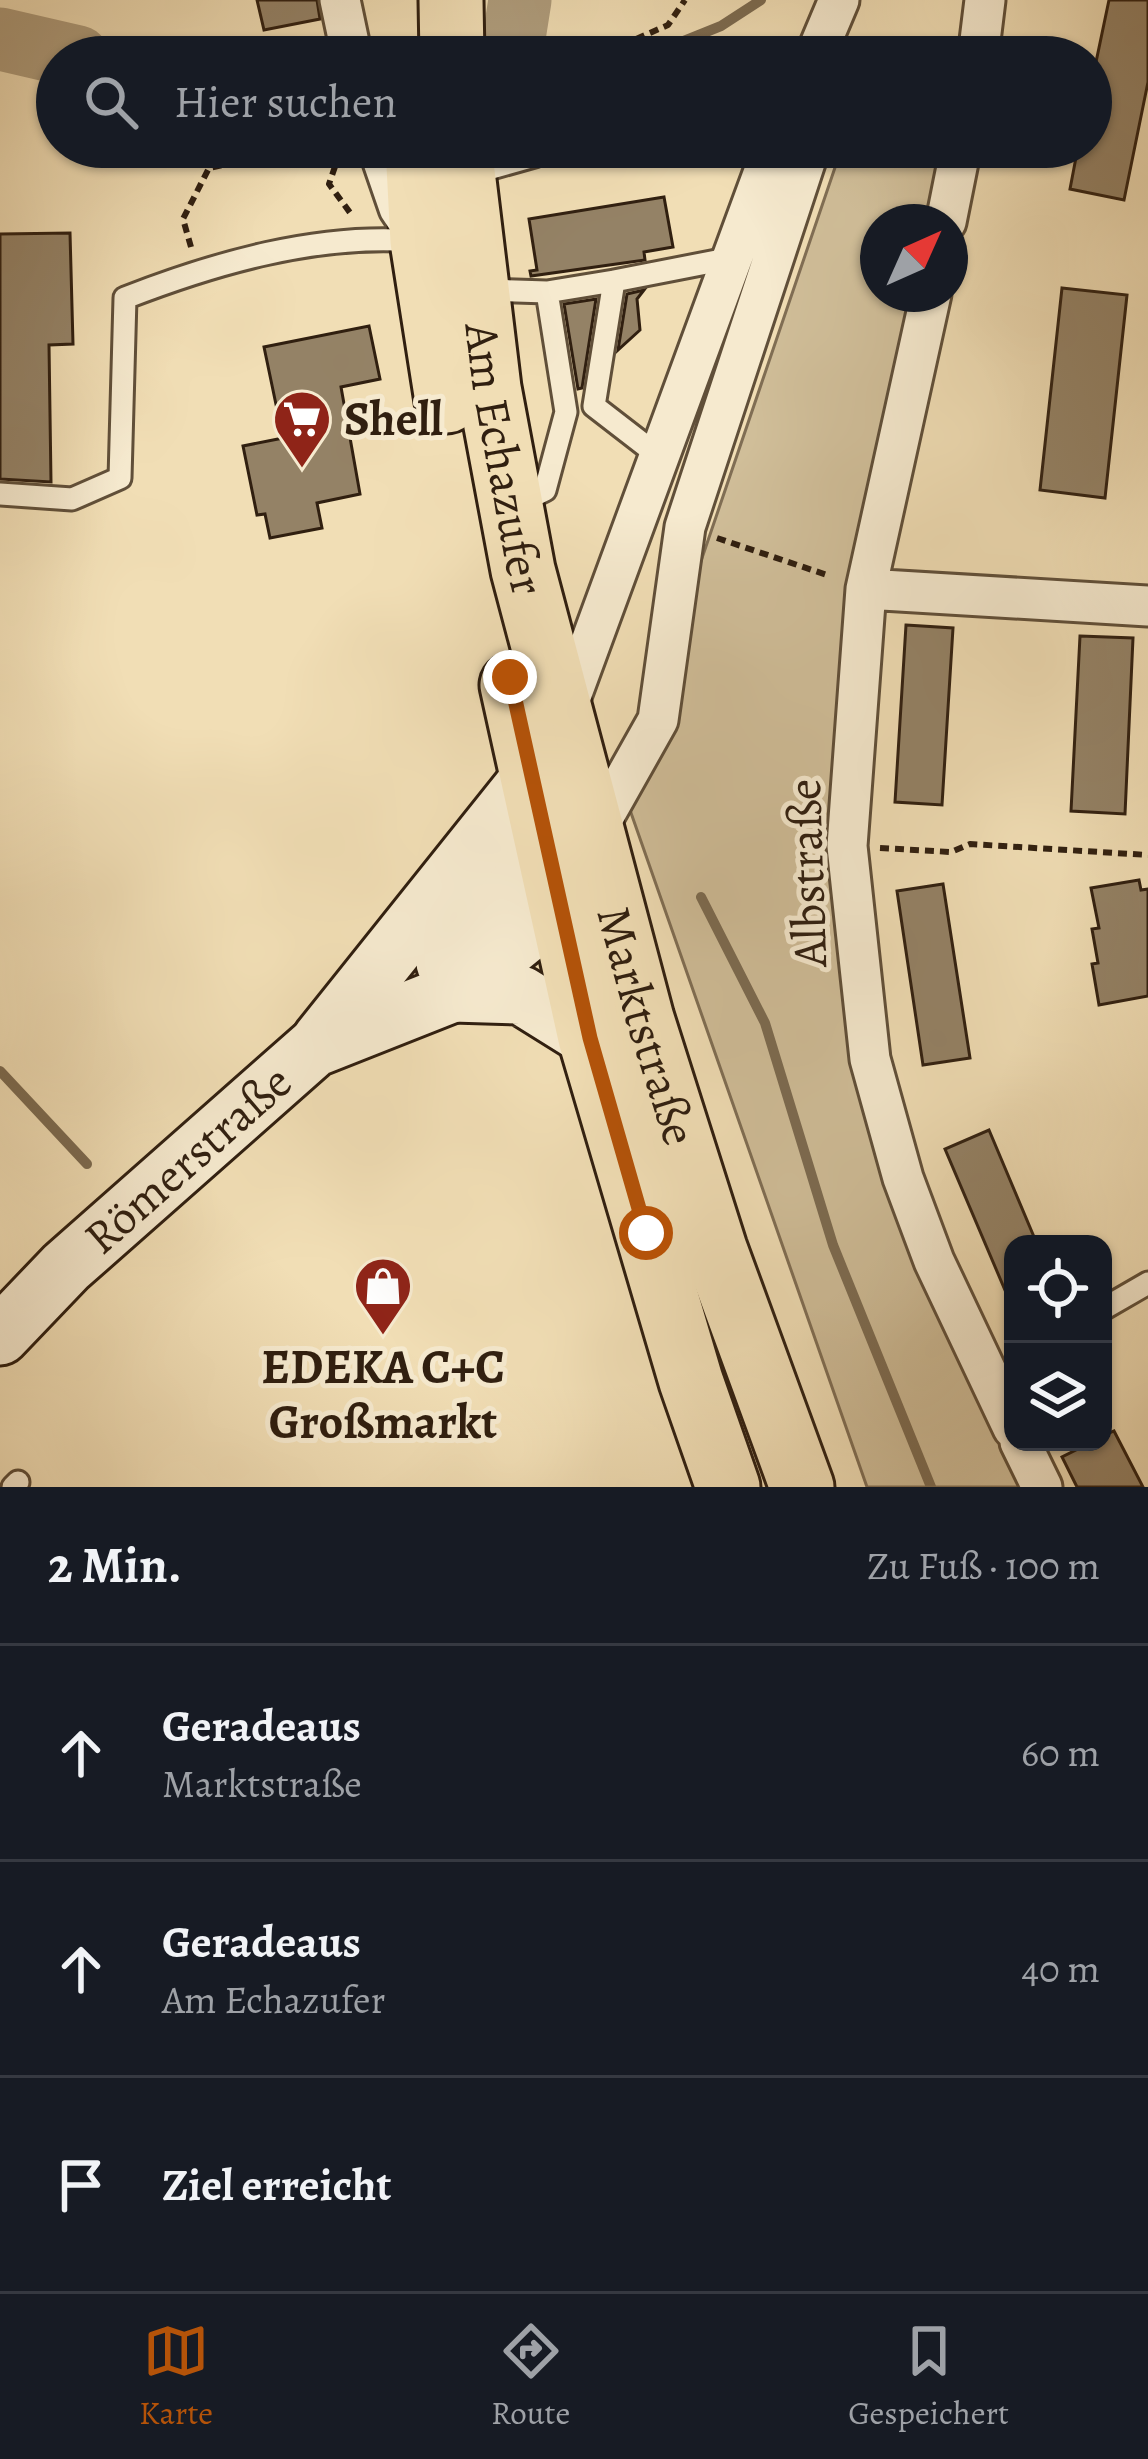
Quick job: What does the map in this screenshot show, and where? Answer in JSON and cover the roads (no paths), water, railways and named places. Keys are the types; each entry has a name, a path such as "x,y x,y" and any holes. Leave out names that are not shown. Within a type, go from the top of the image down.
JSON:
{"main road":[{"path":"414,0 414,36"},
{"path":"451,0 452,36"},
{"name":"Am Echazufer","path":"409,168 457,461 510,677 561,783"},
{"name":"Am Echazufer","path":"414,168 475,289 509,508 561,783 560,906"},
{"path":"472,852 510,677"},
{"path":"314,1048 472,852 561,783"},
{"name":"Römerstraße","path":"394,1014 499,907 561,783"},
{"name":"Marktstraße","path":"561,783 715,1249 802,1487"},
{"name":"Römerstraße","path":"0,1336 66,1268 314,1048 453,993 560,906"},
{"name":"Marktstraße","path":"560,906 590,1038 691,1381 728,1487"},
{"path":"453,993 521,995 590,1038"}],"street":[{"path":"340,0 348,36"},
{"path":"981,36 985,0"},
{"path":"832,36 853,1"},
{"path":"561,783 660,458 765,168"},
{"path":"561,783 658,720 685,527 803,168"},
{"path":"950,204 957,168"},
{"name":"Albstraße","path":"927,312 866,589 847,846 870,1058 903,1178 934,1261 1000,1368"},
{"path":"866,589 1148,606"},
{"path":"1024,1451 1042,1487"}],"lane":[{"path":"0,494 72,499 120,478 125,298 198,270 366,237 422,241"},
{"path":"475,289 548,292 732,258"},
{"path":"614,281 594,406 660,458"},
{"path":"509,508 545,490 566,412 548,292"},
{"path":"1112,1304 1148,1283"}],"waterway":[{"path":"514,36 520,0"},
{"path":"696,36 761,0"},
{"path":"0,39 36,47"},
{"path":"701,897 765,1023 833,1245 931,1487"},
{"path":"0,1071 87,1164"}],"place":[{"name":"Shell","path":"302,470"},
{"name":"EDEKA C+C Großmarkt","path":"383,1337"}]}
